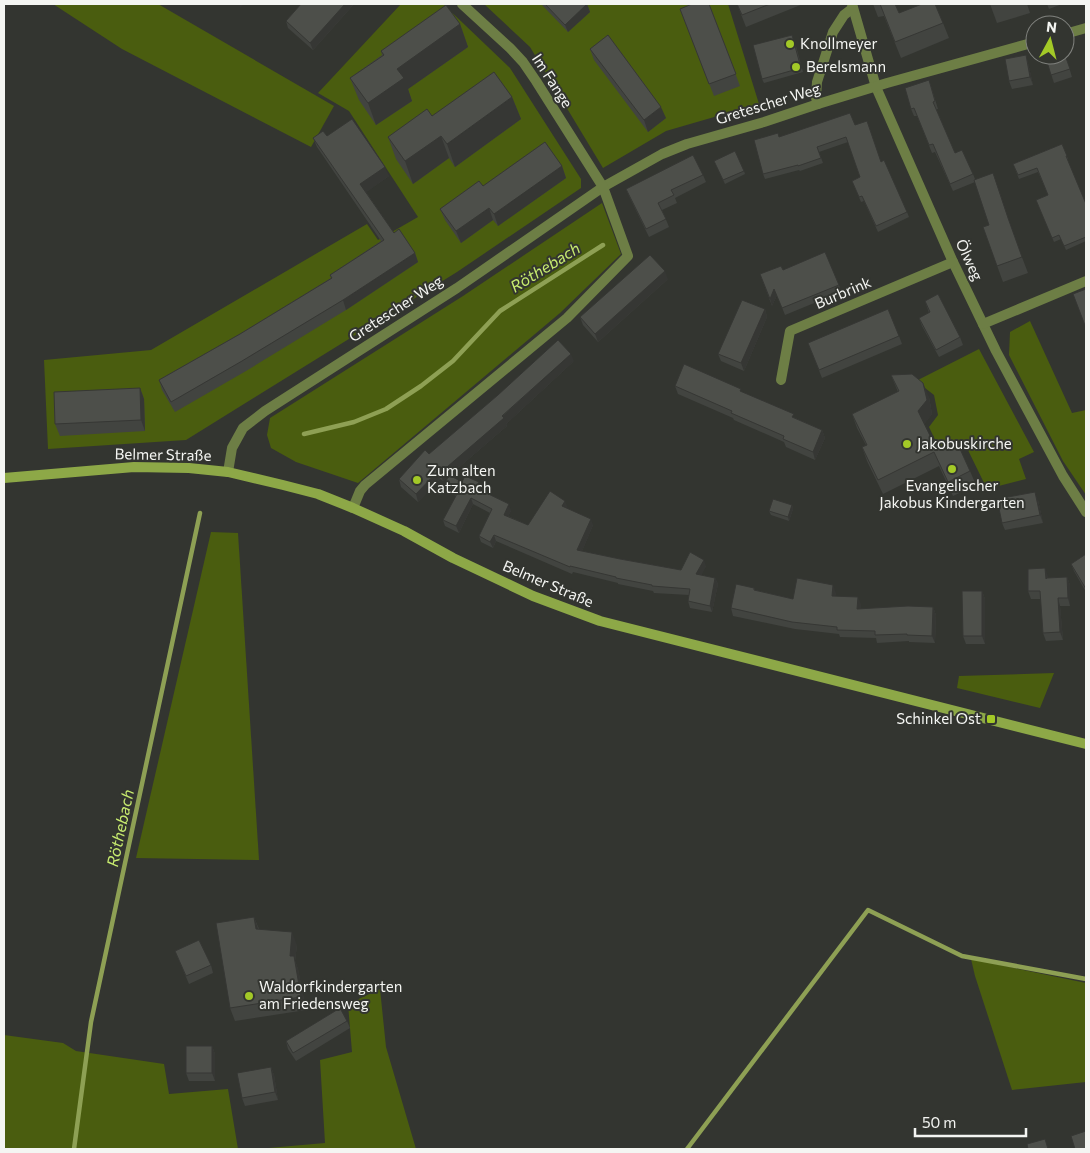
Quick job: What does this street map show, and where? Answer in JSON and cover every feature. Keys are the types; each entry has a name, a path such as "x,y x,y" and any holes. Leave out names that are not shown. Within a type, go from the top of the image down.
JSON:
{"street":[{"name":"Im Fange","path":"462,4 523,62 603,187"},
{"name":"Ölweg","path":"852,6 876,87 953,262 996,351 1063,476 1086,512"},
{"name":"Ölweg","path":"818,104 816,98 817,82 833,32 852,6"},
{"name":"Gretescher Weg","path":"228,472 232,448 243,428 265,411 457,288 603,187 662,154 687,144 818,104 1025,45"},
{"path":"353,508 360,491 365,485 567,318 628,256 603,187"},
{"name":"Burbrink","path":"781,380 790,331 953,262"},
{"path":"983,324 1086,281"},
{"name":"Belmer Straße","path":"4,478 134,467 189,468 228,472 318,494 404,531 453,558 532,596 600,622 1086,744"}],"green space":[{"path":"53,4 158,4 334,106 311,147 122,49"},
{"path":"401,4 443,4 510,68 581,179 581,188 457,272 186,440 48,449 44,360 151,350 367,224 378,240 418,217 349,111 318,93"},
{"path":"484,4 728,4 759,104 666,131 603,168 530,47"},
{"path":"602,203 621,254 560,313 358,483 296,462 271,448 267,435 270,418 463,296"},
{"path":"1030,321 1072,413 1086,410 1086,495 1063,461 1009,355 1010,332"},
{"path":"979,349 1034,452 1019,459 1026,479 987,489 965,444 942,454 929,427 938,415 934,395 916,381"},
{"path":"211,532 238,533 259,860 136,858"},
{"path":"1054,673 1040,708 957,688 959,676"},
{"path":"971,959 1086,983 1086,1082 1012,1090"},
{"path":"380,989 386,1047 416,1149 257,1149 325,1143 320,1060 352,1052 348,1004"},
{"path":"4,1035 63,1043 76,1051 164,1064 169,1094 228,1089 238,1149 4,1149"}],"building":[{"path":"301,4 345,4 310,43 286,21"},
{"path":"545,4 587,4 565,25"},
{"path":"692,4 709,4 736,74 709,84 680,9"},
{"path":"737,4 770,4 742,15"},
{"path":"880,4 895,4 899,13 922,4 935,4 943,23 895,42"},
{"path":"446,5 460,24 397,69 404,78 368,103 350,78 384,55 381,51"},
{"path":"608,35 661,107 644,120 590,49"},
{"path":"792,35 801,68 762,79 753,45"},
{"path":"1025,55 1025,65 1028,65 1030,77 1009,81 1005,59"},
{"path":"1048,65 1069,65 1070,69 1051,75"},
{"path":"494,72 512,97 447,144 441,136 405,161 388,137 427,109 432,116"},
{"path":"929,80 935,101 933,102 955,153 962,150 973,174 950,184 933,144 929,145 914,108 911,109 905,88"},
{"path":"850,113 855,125 867,121 881,162 884,160 907,212 876,226 862,196 859,197 852,181 860,177 846,137 817,147 821,158 798,166 763,174 754,140 778,133 779,137"},
{"path":"352,119 385,167 360,184 394,233 399,229 415,253 343,300 171,402 159,380 240,334 332,278 330,275 384,240 313,138 323,131 327,136"},
{"path":"545,142 562,166 494,214 489,208 456,231 440,209 479,181 483,186"},
{"path":"1062,144 1086,204 1086,237 1064,246 1059,235 1052,238 1036,200 1048,195 1037,168 1018,175 1013,164"},
{"path":"735,151 744,171 723,180 714,161"},
{"path":"693,155 703,175 671,190 674,195 658,203 666,219 646,229 626,189"},
{"path":"993,173 1022,257 997,266 983,227 989,225 974,180"},
{"path":"825,252 839,285 782,308 774,289 770,299 760,274 781,266 783,270"},
{"path":"650,255 665,271 595,334 580,317"},
{"path":"1086,289 1086,328 1073,294"},
{"path":"938,294 960,337 936,350 919,318 930,312 925,301"},
{"path":"742,300 765,309 741,363 718,354"},
{"path":"888,309 899,336 819,370 808,343"},
{"path":"558,340 571,354 502,416 504,418 440,473 437,472 416,494 399,479 425,450 429,454"},
{"path":"684,364 794,414 792,417 822,430 813,452 783,439 784,436 731,413 732,411 675,386"},
{"name":"Jakobuskirche","path":"912,374 923,383 927,400 918,411 937,450 956,440 970,471 948,482 934,452 878,480 862,447 867,445 852,414 899,391 891,375"},
{"path":"140,388 141,420 55,424 54,392"},
{"path":"449,475 462,482 465,476 479,482 476,488 509,504 504,515 528,525 550,491 565,501 562,506 591,519 577,550 681,570 690,552 704,560 696,574 715,578 710,606 688,601 690,589 652,586 570,567 494,535 490,542 479,536 492,509 471,498 456,526 443,520 458,492 444,485"},
{"path":"1035,492 1040,515 1002,523 997,499"},
{"path":"773,499 792,505 788,517 769,511"},
{"path":"1086,554 1086,589 1071,564"},
{"path":"1045,568 1046,579 1067,577 1068,598 1058,598 1060,632 1043,633 1040,591 1028,591 1028,569"},
{"path":"797,578 833,585 832,596 858,597 857,609 908,606 933,607 932,636 907,634 875,635 875,631 837,630 837,627 792,622 731,608 736,584 793,599"},
{"path":"962,591 982,591 982,636 963,636"},
{"path":"254,917 256,929 292,932 290,956 294,956 301,997 230,1008 216,923"},
{"path":"199,940 211,965 186,976 175,951"},
{"path":"340,1008 347,1021 293,1053 286,1041"},
{"path":"186,1046 212,1046 212,1073 186,1073"},
{"path":"271,1067 275,1092 242,1098 237,1073"},
{"path":"1086,1131 1086,1149 1075,1149 1071,1136"},
{"path":"1045,1139 1048,1149 1028,1149 1027,1144"}],"waterway":[{"path":"304,434 354,422 386,409 421,386 453,361 500,311 603,245"},
{"name":"Röthebach","path":"74,1149 91,1022 200,513"},
{"path":"687,1149 868,910 962,956 1086,979"}],"place":[{"name":"Knollmeyer","path":"790,44"},
{"name":"Berelsmann","path":"796,67"},
{"name":"Jakobuskirche","path":"907,444"},
{"name":"Evangelischer Jakobus Kindergarten","path":"952,469"},
{"name":"Zum alten Katzbach","path":"417,480"},
{"name":"Schinkel Ost","path":"991,719"},
{"name":"Waldorfkindergarten am Friedensweg","path":"249,996"}]}
